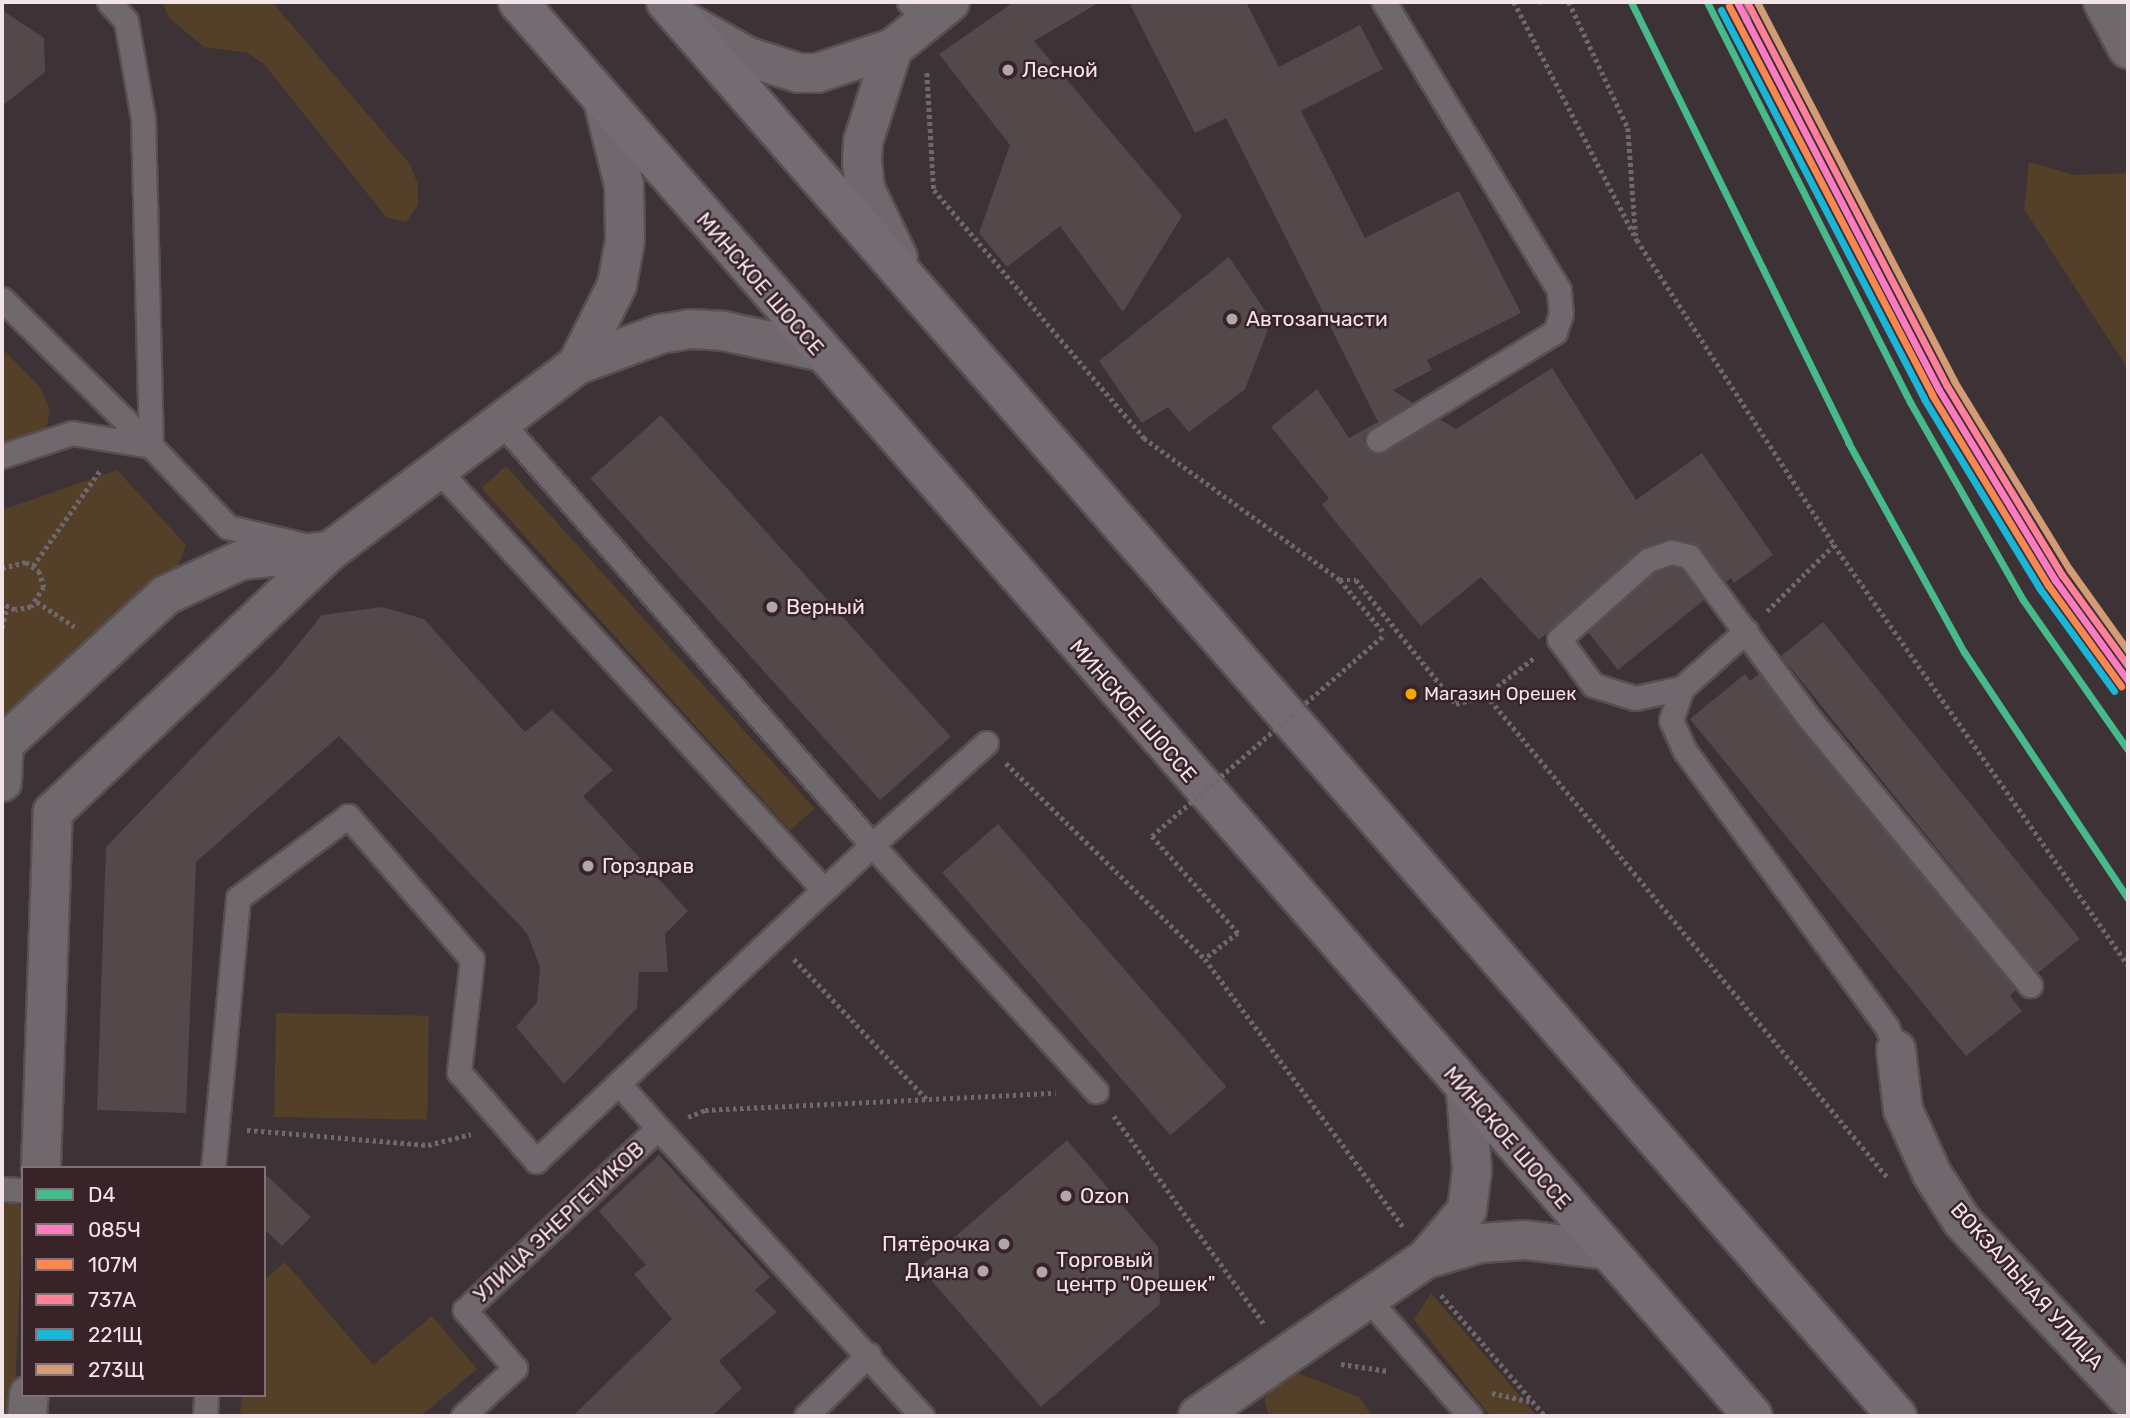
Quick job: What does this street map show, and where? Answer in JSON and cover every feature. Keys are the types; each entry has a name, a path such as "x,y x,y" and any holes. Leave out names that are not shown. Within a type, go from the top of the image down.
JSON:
{"highway":[{"name":"МИНСКОЕ ШОССЕ","path":"518,2 818,351 1753,1416"},
{"path":"673,11 909,278 1897,1416"}],"street":[{"path":"2103,2 2128,49"},
{"path":"909,278 875,215 865,189 863,142 893,48 928,8"},
{"path":"673,11 748,57 800,73 832,70 893,48"},
{"path":"578,365 617,285 625,240 624,185 604,104"},
{"path":"41,1166 54,812 330,551 578,365 660,334 690,329 818,351"},
{"path":"2,782 3,744 166,595 241,560 330,551"},
{"name":"ВОКЗАЛЬНАЯ УЛИЦА","path":"1896,1051 1903,1110 1932,1174 1962,1221 2128,1398"},
{"path":"1198,1416 1426,1259 1467,1210 1472,1170 1466,1092"},
{"path":"1426,1259 1481,1243 1525,1240 1606,1250"},
{"path":"27,1416 29,1397"}],"lane":[{"path":"109,2 126,21 143,118 151,446"},
{"path":"1378,440 1555,332 1561,314 1559,290 1384,2"},
{"path":"2,299 229,527 330,551"},
{"path":"501,422 872,845 1096,1091"},
{"path":"2,456 72,433 151,446"},
{"path":"438,470 824,890"},
{"path":"1682,688 1635,698 1593,685 1559,639 1648,560 1671,552 1689,555 1809,718 2030,985"},
{"path":"1746,631 1682,688 1671,720 1685,751 1887,1027 1896,1051"},
{"path":"213,1166 238,898 348,816 472,959 459,1072 536,1161 620,1085 872,845 986,743"},
{"path":"620,1085 658,1128"},
{"name":"УЛИЦА ЭНЕРГЕТИКОВ","path":"463,1416 515,1368 465,1310 658,1128 869,1354 922,1416"},
{"path":"2,1189 21,1189"},
{"path":"1368,1299 1471,1416"},
{"path":"806,1416 869,1354"},
{"path":"205,1416 206,1397"}],"path":[{"path":"1514,2 1637,240 1834,545 2128,965"},
{"path":"1569,2 1628,128 1637,240"},
{"path":"928,8 933,190 1144,438 1340,580 1385,634 1152,836 1238,933 1205,959"},
{"path":"33,566 121,441"},
{"path":"1746,631 1834,545"},
{"path":"2,568 18,561 33,566 44,587 37,602 23,610 4,606 2,628"},
{"path":"1340,580 1356,580 1455,704 1486,695 1559,639"},
{"path":"1486,695 1893,1183"},
{"path":"986,743 1205,959 1426,1259 1443,1300 1545,1416"},
{"path":"775,938 928,1099"},
{"path":"658,1128 705,1110 1096,1091 1287,1355 1438,1379 1532,1402"},
{"path":"248,1130 428,1145 464,1136"}],"shaded area":[{"path":"162,2 272,2 410,164 418,184 418,205 406,222 386,217 264,64 248,53 204,47 170,19"},
{"path":"2029,162 2074,175 2128,173 2128,369 2024,209"},
{"path":"2,348 40,387 50,410 47,426 34,437 2,448"},
{"path":"506,466 814,809 790,831 481,488"},
{"path":"117,470 186,545 178,567 2,727 2,510"},
{"path":"276,1013 429,1016 427,1120 274,1117"},
{"path":"2,1203 21,1205 21,1252 14,1416 2,1416"},
{"path":"285,1262 373,1365 432,1316 477,1369 421,1416 240,1416 242,1397 266,1397 266,1278"},
{"path":"1431,1293 1537,1416 1490,1416 1414,1320"},
{"path":"1290,1370 1359,1397 1372,1416 1269,1416 1264,1399"}],"building":[{"path":"1014,2 1100,2 1034,41 1182,216 1123,312 1060,226 1007,267 979,233 1010,145 939,54"},
{"path":"1129,2 1246,2 1279,67 1360,25 1383,69 1301,111 1365,238 1459,191 1521,313 1427,360 1432,370 1393,390 1413,403 1366,433 1364,441 1371,452 1385,452 1439,419 1456,429 1552,368 1636,500 1702,453 1773,555 1734,583 1731,578 1726,582 1700,547 1666,539 1639,550 1539,640 1481,577 1421,626 1322,505 1329,498 1271,427 1317,389 1349,438 1378,422 1226,118 1195,133"},
{"path":"2,10 44,38 45,72 2,106"},
{"path":"1229,257 1268,315 1267,332 1245,389 1189,432 1168,407 1142,423 1099,361"},
{"name":"Верный","path":"661,415 951,737 880,800 590,479"},
{"path":"1672,567 1681,569 1704,600 1618,670 1588,632 1655,572"},
{"path":"382,607 424,619 525,732 552,710 613,770 583,796 688,911 665,934 668,972 639,972 637,1008 564,1084 516,1027 537,1002 540,967 527,933 339,736 196,862 186,1113 97,1110 106,847 278,669 322,615"},
{"path":"1823,622 2080,939 2038,973 1781,656"},
{"path":"1745,674 1750,681 1759,674 2016,990 2010,996 2022,1011 1966,1056 1690,719"},
{"path":"998,824 1226,1087 1170,1135 942,873"},
{"name":"Торговый центр \"Орешек\"","path":"1067,1140 1158,1247 1160,1304 1041,1407 920,1267"},
{"path":"659,1155 770,1277 755,1290 777,1312 719,1361 742,1388 712,1416 573,1416 672,1319 634,1274 646,1265 599,1211"},
{"path":"266,1175 311,1217 282,1246 266,1231"}],"railway":[{"path":"1740,2 1748,23"}],"transit line":[{"name":"D4","path":"1631,2 1848,442 1964,652 2128,899"},
{"name":"D4","path":"1707,2 1910,402 2023,600 2128,750"},
{"name":"085Ч","path":"1737,2 1939,390 2055,580 2128,681"},
{"name":"737А","path":"1747,2 1947,386 2062,575 2128,666"},
{"name":"273Щ","path":"1757,2 1954,381 2070,570 2128,651"},
{"name":"107М","path":"1729,6 1932,395 2048,585 2121,686"},
{"name":"221Щ","path":"1721,10 1924,399 2040,589 2114,691"}],"place":[{"name":"Лесной","path":"1008,70"},
{"name":"Автозапчасти","path":"1232,319"},
{"name":"Верный","path":"772,607"},
{"name":"Магазин Орешек","path":"1411,694"},
{"name":"Горздрав","path":"588,866"},
{"name":"Ozon","path":"1066,1196"},
{"name":"Пятёрочка","path":"1004,1244"},
{"name":"Диана","path":"983,1271"},
{"name":"Торговый центр \"Орешек\"","path":"1042,1272"}]}
